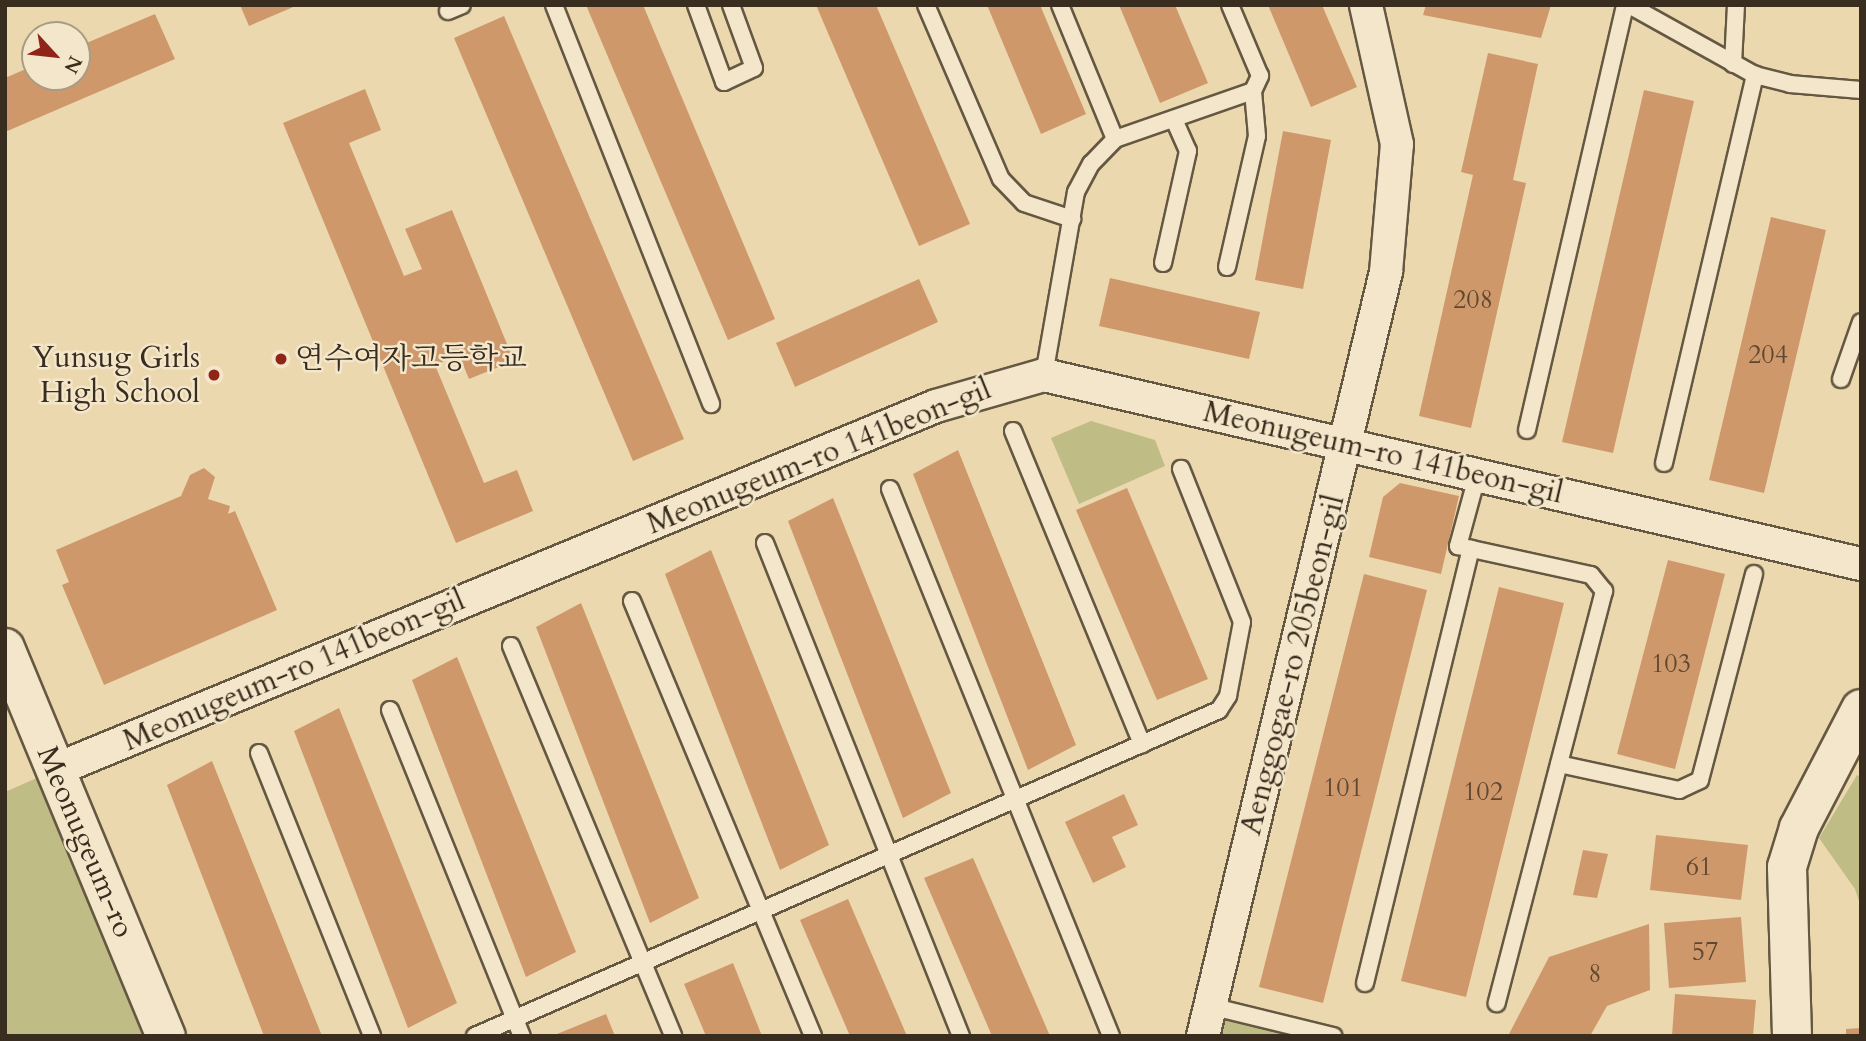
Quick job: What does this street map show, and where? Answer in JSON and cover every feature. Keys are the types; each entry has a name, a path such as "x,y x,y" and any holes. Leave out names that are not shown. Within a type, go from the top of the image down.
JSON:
{"main road":[{"name":"Meonugeum-ro","path":"5,648 166,1036"},
{"path":"1793,1036 1787,867 1799,828 1861,709"}],"street":[{"name":"Aenggogae-ro 205beon-gil","path":"1207,1021 1387,272 1397,144 1366,5"},
{"name":"Meonugeum-ro 141beon-gil","path":"55,770 936,406 1044,375 1346,442 1861,564"}],"lane":[{"path":"554,5 711,404"},
{"path":"696,5 724,82 754,68 731,5"},
{"path":"926,5 1001,178 1024,203 1072,219"},
{"path":"1060,5 1115,139"},
{"path":"1227,267 1257,136 1253,92 1260,76 1230,5"},
{"path":"1527,429 1627,5 1755,75 1790,84 1861,90"},
{"path":"1733,64 1736,5"},
{"path":"1664,463 1755,75"},
{"path":"1044,375 1076,192 1091,164 1115,139 1253,92"},
{"path":"1163,263 1188,151 1174,119"},
{"path":"1841,379 1861,322"},
{"path":"1013,430 1142,744"},
{"path":"475,1036 1219,710 1228,696 1242,622 1181,469"},
{"path":"1478,474 1458,546 1591,575 1604,591 1497,1003"},
{"path":"891,489 1013,801 1111,1036"},
{"path":"765,543 886,856 961,1036"},
{"path":"1365,983 1471,549"},
{"path":"1559,764 1679,790 1700,780 1754,574"},
{"path":"632,601 813,1036"},
{"path":"511,646 673,1036"},
{"path":"390,710 522,1036"},
{"path":"259,753 372,1036"},
{"path":"1207,1021 1333,1036"}],"shaded area":[{"path":"1091,421 1155,440 1165,466 1079,504 1051,438"},
{"path":"55,770 166,1036 5,1036 5,792"},
{"path":"1857,775 1861,777 1861,907 1855,889 1819,838"},
{"path":"1210,1006 1333,1036 1203,1036"}],"building":[{"path":"240,5 298,5 249,26"},
{"path":"586,5 643,5 775,319 728,340"},
{"path":"816,5 876,5 970,224 919,246"},
{"path":"987,5 1040,5 1086,114 1041,134"},
{"path":"1119,5 1175,5 1208,83 1160,103"},
{"path":"1268,5 1322,5 1357,87 1311,107"},
{"path":"1426,5 1551,5 1541,38 1423,15"},
{"path":"155,14 175,59 5,132 5,78 21,71 21,91 91,91 91,41"},
{"path":"504,16 684,439 633,461 454,38"},
{"path":"1488,53 1538,64 1513,180 1526,183 1471,428 1419,416 1473,175 1461,172"},
{"path":"365,89 381,130 349,143 404,276 422,269 405,229 452,210 514,361 469,379 459,355 435,365 484,483 517,470 533,511 456,543 283,123"},
{"path":"1644,90 1694,101 1613,453 1562,442"},
{"path":"1283,131 1331,140 1303,289 1255,280"},
{"path":"1771,217 1826,230 1764,493 1709,480"},
{"path":"1110,278 1260,312 1249,359 1099,326"},
{"path":"919,279 938,322 795,387 776,343"},
{"path":"958,450 1076,745 1028,770 913,474"},
{"path":"204,468 215,477 208,499 230,506 228,514 235,511 277,610 104,685 62,585 69,582 56,550 181,496 190,475"},
{"path":"1400,483 1459,496 1441,574 1369,557 1383,497"},
{"path":"1127,488 1208,679 1157,700 1076,510"},
{"path":"833,498 951,793 903,818 788,521"},
{"path":"711,550 829,845 780,870 665,574"},
{"path":"1668,560 1725,574 1675,769 1617,754"},
{"path":"1364,574 1427,590 1323,1003 1259,987"},
{"path":"1499,587 1564,603 1466,997 1401,981"},
{"path":"581,603 699,898 650,923 536,627"},
{"path":"457,657 576,952 526,977 412,680"},
{"path":"339,708 457,1003 408,1028 294,731"},
{"path":"212,761 322,1036 264,1036 167,785"},
{"path":"1124,794 1138,825 1112,837 1126,867 1093,883 1065,822"},
{"path":"1656,835 1748,845 1741,900 1650,890"},
{"path":"1583,850 1608,854 1597,898 1573,895"},
{"path":"973,858 1050,1036 992,1036 924,878"},
{"path":"848,899 907,1036 850,1036 800,920"},
{"path":"1741,917 1746,982 1669,988 1664,923"},
{"path":"1649,924 1650,990 1607,1006 1590,1036 1508,1036 1549,957"},
{"path":"733,963 762,1036 706,1036 684,984"},
{"path":"1675,994 1756,1000 1753,1036 1672,1036"},
{"path":"606,1014 615,1036 557,1034"},
{"path":"1861,1028 1861,1036 1846,1036 1846,1029"}],"place":[{"name":"연수여자고등학교","path":"281,359"},
{"name":"Yunsug Girls High School","path":"214,375"}]}
